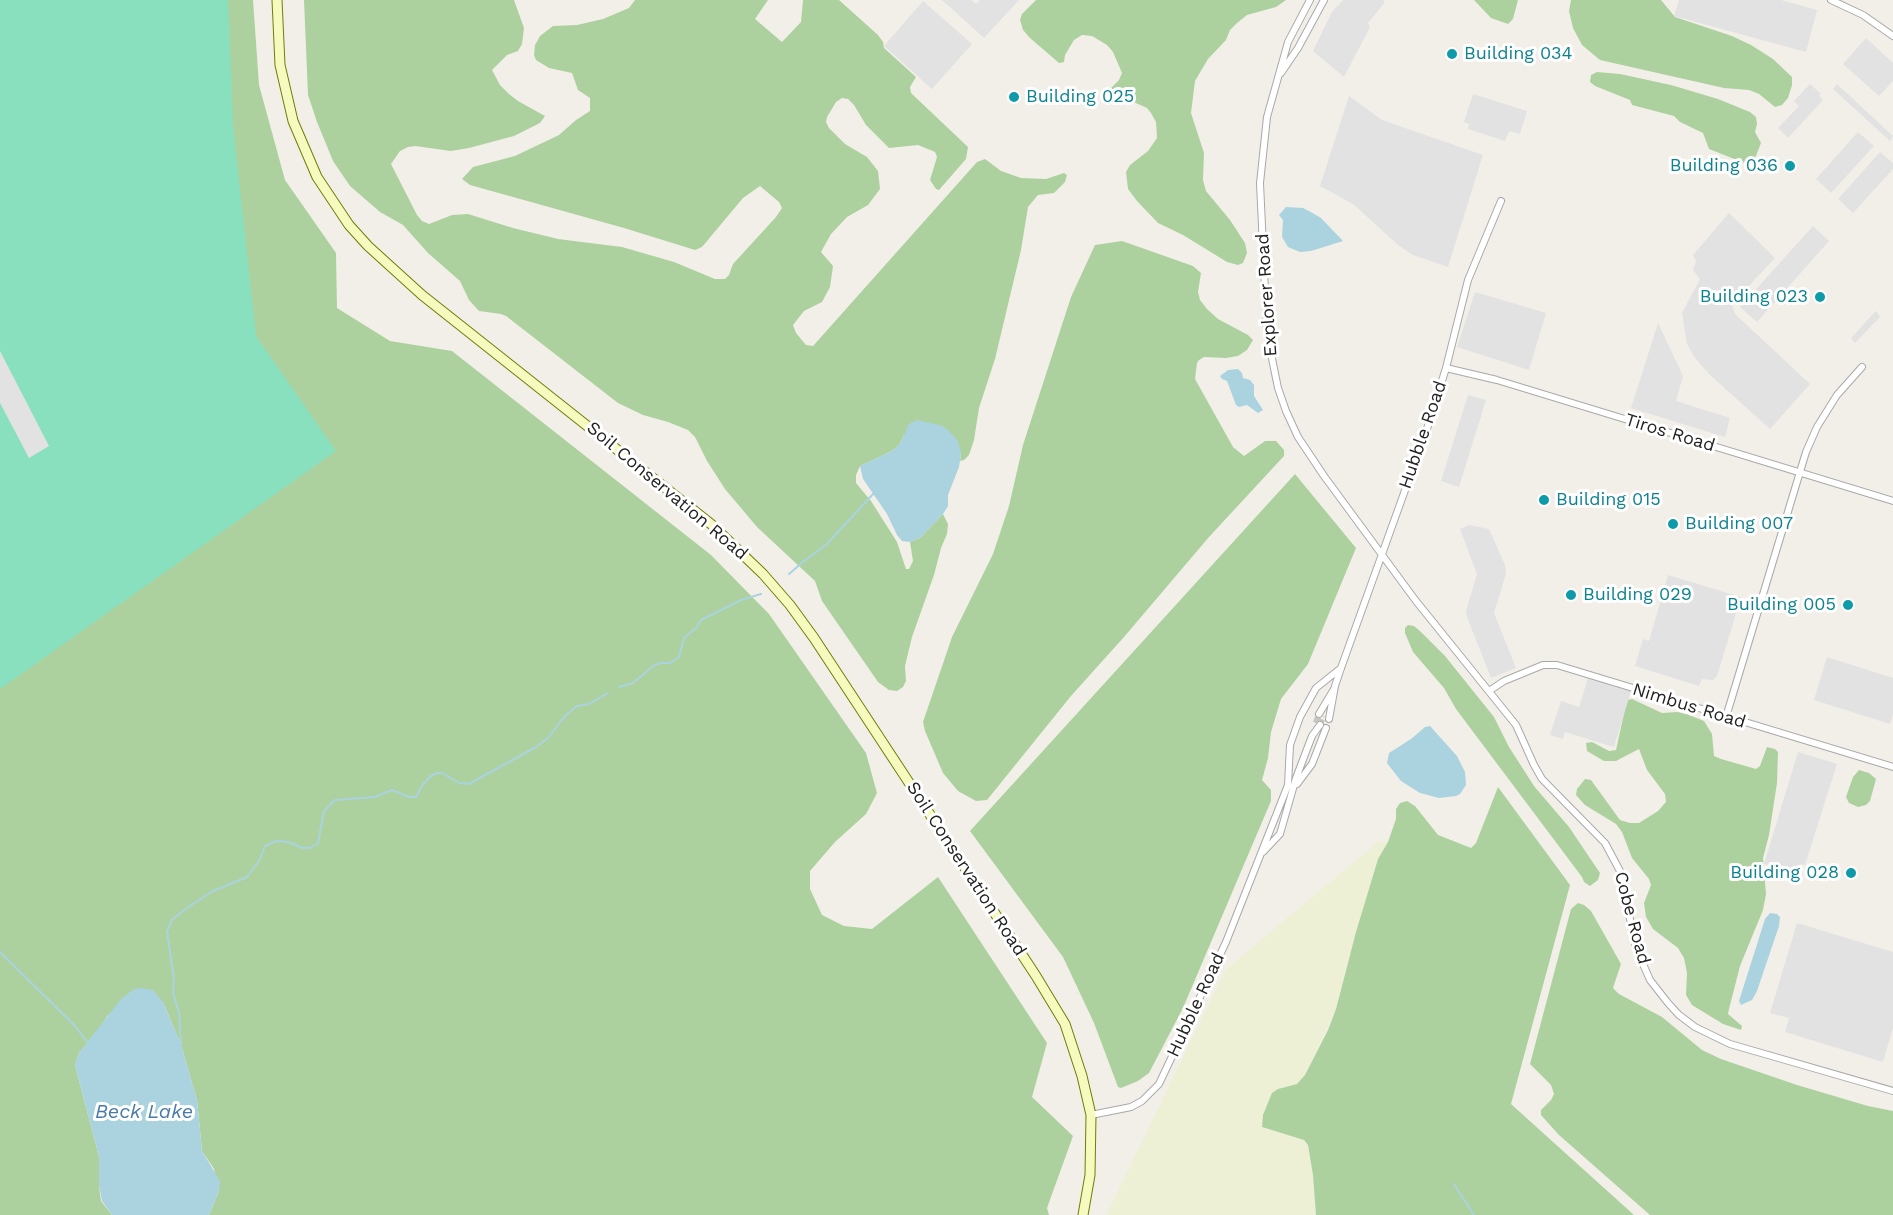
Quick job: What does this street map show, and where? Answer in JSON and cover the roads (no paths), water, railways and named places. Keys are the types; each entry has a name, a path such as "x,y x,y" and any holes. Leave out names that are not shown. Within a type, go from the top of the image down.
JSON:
{"main road":[{"name":"Soil Conservation Road","path":"277,0 280,65 285,93 304,150 332,201 368,246 392,270 711,524 750,561 790,605 814,638 1051,999 1065,1024 1091,1115 1090,1175 1083,1215"}],"street":[{"name":"Explorer Road","path":"1310,0 1288,42 1267,117 1260,183 1267,334 1271,361 1286,411 1298,437 1382,555"},
{"name":"Explorer Road","path":"1278,78 1298,48 1324,0"},
{"path":"1831,0 1863,15 1893,36"},
{"name":"Hubble Road","path":"1335,686 1329,696 1324,716 1335,686 1341,668 1426,432 1446,368 1468,280 1501,201"},
{"name":"Tiros Road","path":"1446,368 1497,380 1893,501"},
{"path":"1726,717 1800,472 1817,427 1837,395 1862,368"},
{"name":"Cobe Road","path":"1382,555 1432,622 1516,725 1542,779 1595,831 1613,856 1624,887 1632,932 1643,966 1658,992 1679,1015 1695,1027 1731,1044 1893,1091"},
{"name":"Nimbus Road","path":"1489,691 1504,681 1549,664 1893,767"},
{"name":"Hubble Road","path":"1091,1115 1131,1107 1142,1101 1159,1084 1226,942 1288,785 1290,745 1300,717 1316,688 1341,668"},
{"name":"Hubble Road","path":"1261,854 1280,834 1293,789 1312,736 1321,726 1312,764 1293,789"}],"water":[{"path":"1286,207 1303,208 1321,218 1343,241 1311,251 1300,252 1288,247 1282,237 1283,220 1279,215"},
{"path":"1238,369 1243,378 1250,380 1254,385 1254,396 1263,410 1258,413 1247,405 1239,407 1236,405 1227,381 1220,376 1228,370"},
{"path":"917,420 943,426 958,441 961,453 959,467 948,495 948,506 920,538 910,542 902,541 897,535 887,514 863,479 860,466 892,451 900,444 909,424"},
{"path":"1430,726 1457,756 1465,772 1466,785 1456,796 1439,798 1420,793 1401,781 1387,763 1389,753 1425,727"},
{"path":"1770,913 1780,917 1779,926 1757,991 1752,1000 1741,1005 1739,1001 1765,919"},
{"name":"Beck Lake","path":"134,989 153,990 163,1002 181,1045 197,1100 202,1151 220,1181 219,1191 209,1215 112,1215 102,1201 99,1186 99,1157 75,1065 79,1053 121,999"}],"waterway":[{"path":"789,574 826,545 874,493"},
{"path":"619,687 633,683 653,666 670,663 679,657 684,638 696,628 701,620 741,600 761,594"},
{"path":"181,1046 179,1013 173,993 174,980 167,931 172,920 184,910 211,892 247,877 259,861 265,846 276,841 310,848 318,843 324,811 335,800 375,797 392,790 409,797 416,797 423,784 437,773 442,773 459,783 469,784 536,747 548,738 564,717 577,706 589,704 608,693"},
{"path":"0,952 75,1026 88,1043"},
{"path":"1454,1184 1474,1215"}],"tunnel":[{"path":"1316,723 1319,714"},
{"path":"1320,725 1323,716"}],"place":[{"name":"Building 034","path":"1452,54"},
{"name":"Building 025","path":"1014,97"},
{"name":"Building 036","path":"1790,166"},
{"name":"Building 023","path":"1820,297"},
{"name":"Building 015","path":"1544,500"},
{"name":"Building 007","path":"1673,524"},
{"name":"Building 029","path":"1571,595"},
{"name":"Building 005","path":"1848,605"},
{"name":"Building 028","path":"1851,873"}]}
